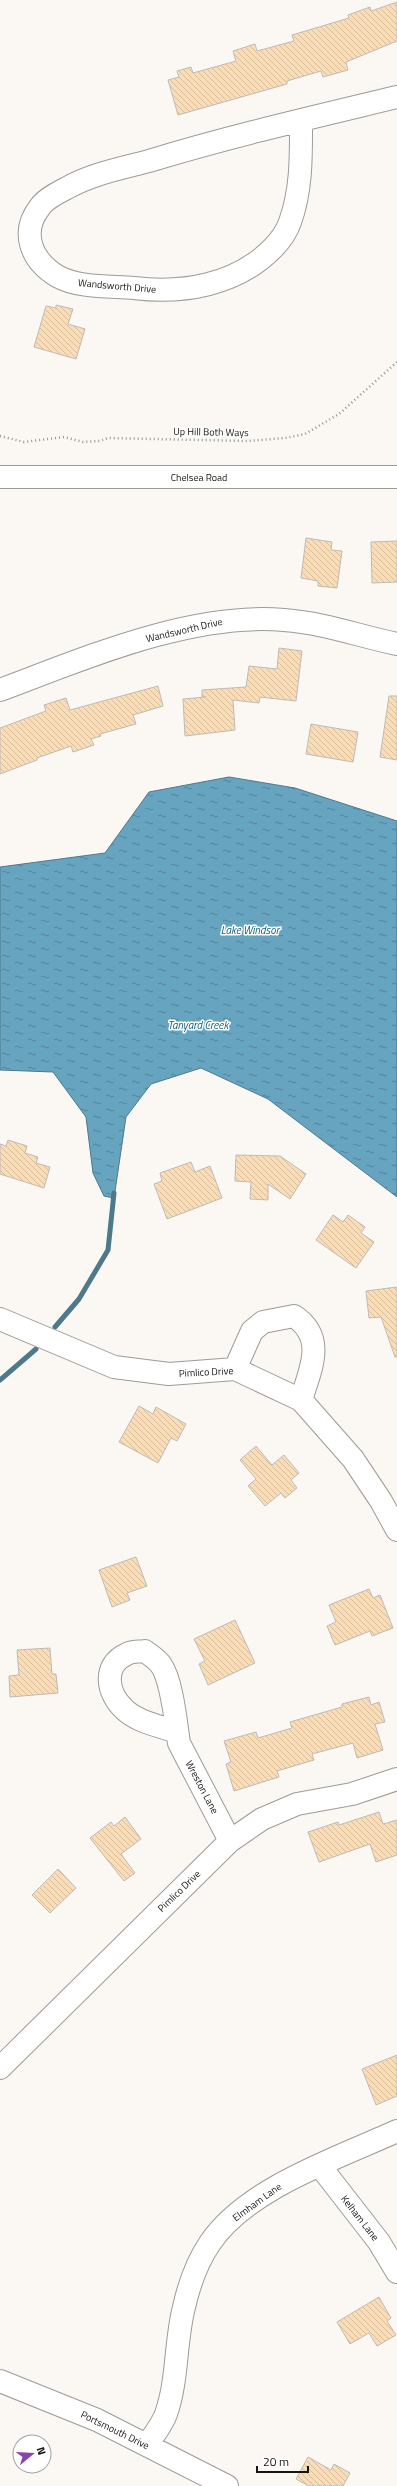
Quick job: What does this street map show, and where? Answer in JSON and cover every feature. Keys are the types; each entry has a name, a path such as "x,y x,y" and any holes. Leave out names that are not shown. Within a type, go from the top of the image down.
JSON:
{"street":[{"name":"Wandsworth Drive","path":"302,120 300,184 290,224 277,243 260,261 236,274 211,284 180,289 141,289 76,282 59,277 43,266 34,254 28,239 32,222 40,206 68,187 179,152 302,120 397,97"},
{"name":"Chelsea Road","path":"0,477 397,477"},
{"name":"Wandsworth Drive","path":"0,690 136,641 224,620 283,620 328,625 397,644"},
{"path":"235,1369 252,1331 263,1322 294,1316 304,1323 314,1350 314,1356 301,1400"},
{"name":"Pimlico Drive","path":"0,1319 114,1367 169,1374 235,1369 301,1400 353,1460 381,1501 397,1530"},
{"name":"Wreston Lane","path":"177,1732 179,1743 230,1841"},
{"name":"Pimlico Drive","path":"0,2068 230,1841 262,1819 297,1804 352,1794 397,1779"},
{"name":"Elmham Lane","path":"147,2445 166,2415 176,2374 184,2308 198,2265 211,2242 232,2219 286,2180 397,2131"},
{"name":"Kelham Lane","path":"320,2166 379,2242 397,2272"},
{"name":"Portsmouth Drive","path":"0,2381 98,2420 227,2486"}],"path":[{"name":"Up Hill Both Ways","path":"0,436 24,442 64,437 83,442 100,441 108,438 248,441 285,438 305,434 339,414 397,362"}],"water":[{"name":"Lake Windsor","path":"229,777 295,788 397,821 397,1197 268,1099 201,1068 151,1084 126,1117 114,1198 104,1196 93,1173 86,1117 53,1072 0,1070 0,867 105,853 149,792"}],"building":[{"path":"397,2 397,41 346,62 348,70 323,77 321,71 287,81 287,84 178,115 168,80 179,77 177,71 191,67 193,73 236,61 233,51 255,44 257,51 294,41 292,35 349,18 348,15 370,7 371,11"},
{"path":"56,305 73,309 68,324 85,329 76,359 34,347 46,306 56,308"},
{"path":"306,538 332,542 331,550 342,551 337,588 318,586 318,581 301,578"},
{"path":"397,541 397,582 372,583 371,542"},
{"path":"279,648 302,651 296,701 260,697 259,703 233,700 235,730 185,736 183,699 206,697 202,697 202,690 246,687 249,666 277,669"},
{"path":"158,686 163,706 133,715 136,724 100,734 101,736 91,739 94,745 73,752 71,746 37,758 37,760 0,774 0,728 46,711 44,705 66,698 70,710"},
{"path":"389,696 397,696 397,760 380,757"},
{"path":"311,724 358,732 353,762 306,754"},
{"path":"8,1140 27,1146 25,1153 38,1157 36,1163 50,1167 44,1188 0,1174 0,1144 6,1146"},
{"path":"236,1155 280,1156 306,1174 290,1199 268,1184 268,1200 250,1199 251,1182 235,1181"},
{"path":"191,1162 195,1172 210,1166 222,1198 167,1219 154,1184 162,1181 160,1173"},
{"path":"333,1215 343,1222 348,1215 365,1227 361,1233 374,1242 356,1268 316,1240"},
{"path":"397,1287 397,1357 395,1357 381,1317 369,1318 366,1291"},
{"path":"139,1406 153,1414 156,1407 186,1424 177,1441 171,1438 158,1463 119,1442"},
{"path":"256,1446 272,1465 284,1455 299,1473 291,1480 297,1488 285,1498 281,1493 265,1506 248,1486 256,1479 240,1460"},
{"path":"136,1557 147,1586 127,1593 130,1600 112,1607 99,1570"},
{"path":"369,1589 373,1598 380,1595 393,1628 372,1636 370,1631 335,1645 327,1626 336,1622 329,1605"},
{"path":"235,1620 255,1663 208,1685 199,1664 205,1661 194,1639"},
{"path":"50,1648 52,1674 56,1674 58,1693 10,1697 9,1676 19,1675 17,1650"},
{"path":"369,1697 371,1705 379,1702 385,1722 375,1724 383,1750 357,1758 353,1743 312,1754 314,1760 277,1771 279,1777 234,1791 226,1764 231,1762 224,1741 256,1732 258,1738 292,1728 290,1722 342,1707 342,1704"},
{"path":"379,1812 383,1824 397,1820 397,1855 376,1862 370,1844 319,1862 308,1832 338,1822 339,1825"},
{"path":"125,1817 141,1839 121,1854 135,1873 124,1881 90,1838 111,1822 114,1826"},
{"path":"58,1869 76,1888 50,1913 32,1895"},
{"path":"397,2055 397,2096 376,2105 362,2069"},
{"path":"379,2297 391,2318 387,2321 396,2335 377,2346 369,2333 350,2344 337,2322"},
{"path":"308,2457 331,2470 334,2464 350,2473 343,2486 309,2486 296,2479"}],"waterway":[{"path":"55,1327 79,1299 108,1250 114,1193"},
{"path":"0,1380 36,1349"}],"water label":[{"name":"Tanyard Creek","path":"198,1025"}]}
